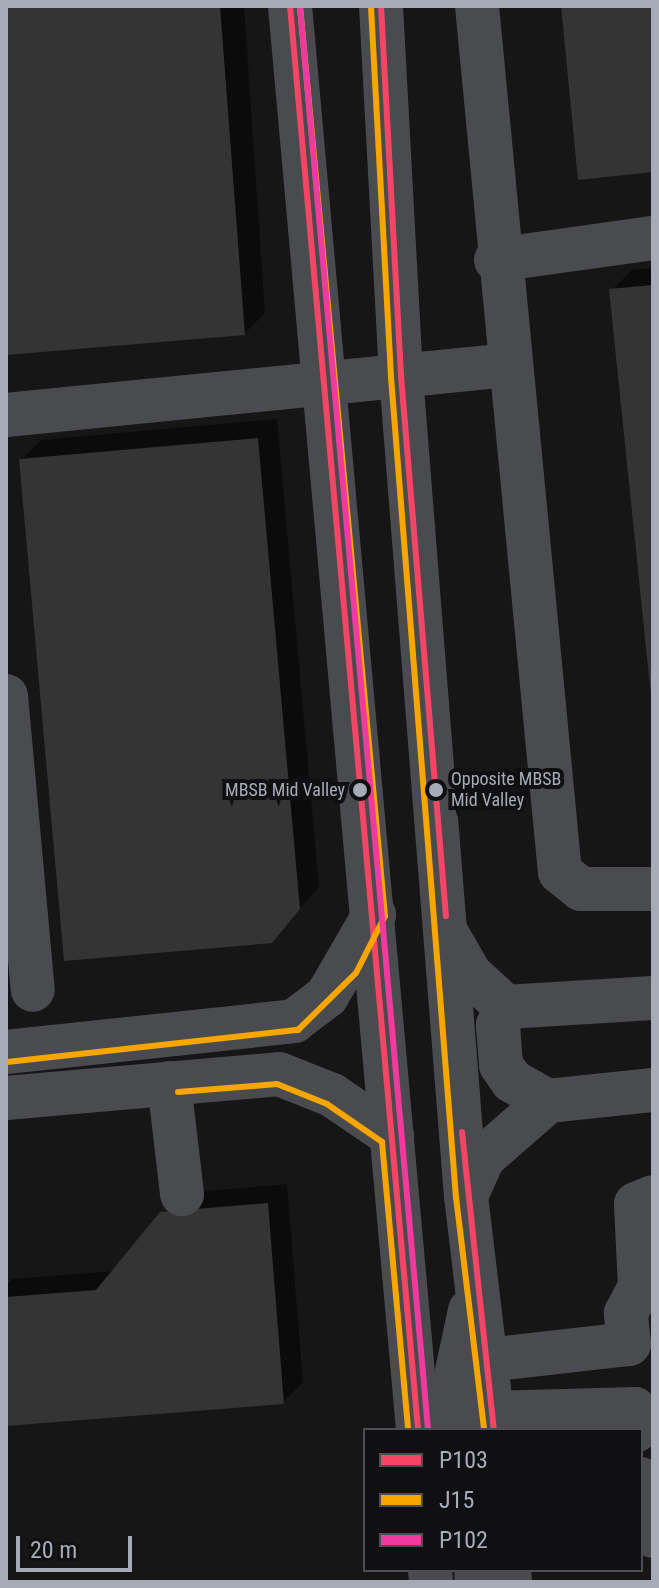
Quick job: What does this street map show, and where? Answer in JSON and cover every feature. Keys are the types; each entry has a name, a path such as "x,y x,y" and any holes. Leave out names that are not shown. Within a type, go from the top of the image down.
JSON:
{"street":[{"path":"290,6 375,913 418,1428"},
{"path":"381,6 401,376 466,1196 488,1360 483,1424"},
{"path":"477,6 496,260 560,872 581,889 653,889"},
{"path":"496,260 653,238"},
{"path":"6,415 509,365"},
{"path":"7,709 33,990"},
{"path":"6,1052 294,1021 334,986 375,913"},
{"path":"447,931 470,974 506,1007 653,998"},
{"path":"506,1007 498,1025 501,1065 529,1094 548,1101 653,1090"},
{"path":"6,1098 279,1074 332,1095 392,1136"},
{"path":"169,1083 182,1194"},
{"path":"466,1196 483,1158 548,1101"},
{"path":"483,1424 636,1420 626,1313 646,1287 636,1204 653,1197"},
{"path":"477,1276 456,1376 483,1424"},
{"path":"488,1360 629,1344"},
{"path":"643,1488 653,1536"}],"building":[{"path":"6,6 220,6 245,335 6,355"},
{"path":"561,6 653,6 653,172 578,180"},
{"path":"653,285 653,696 651,696 609,289"},
{"path":"258,438 300,909 272,943 64,961 19,459"},
{"path":"268,1203 284,1404 6,1426 6,1297 96,1290 160,1212"}],"transit line":[{"name":"P103","path":"290,6 418,1428"},
{"name":"J15","path":"7,1062 298,1030 356,973 385,916 300,6"},
{"name":"P102","path":"300,6 428,1428"},
{"name":"P103","path":"381,6 401,376 446,916"},
{"name":"J15","path":"371,7 391,377 456,1197 484,1428"},
{"name":"J15","path":"178,1092 277,1084 327,1104 382,1142 408,1428"},
{"name":"P103","path":"462,1132 494,1428"}],"place":[{"name":"MBSB Mid Valley","path":"360,790"},
{"name":"Opposite MBSB Mid Valley","path":"436,790"}]}
